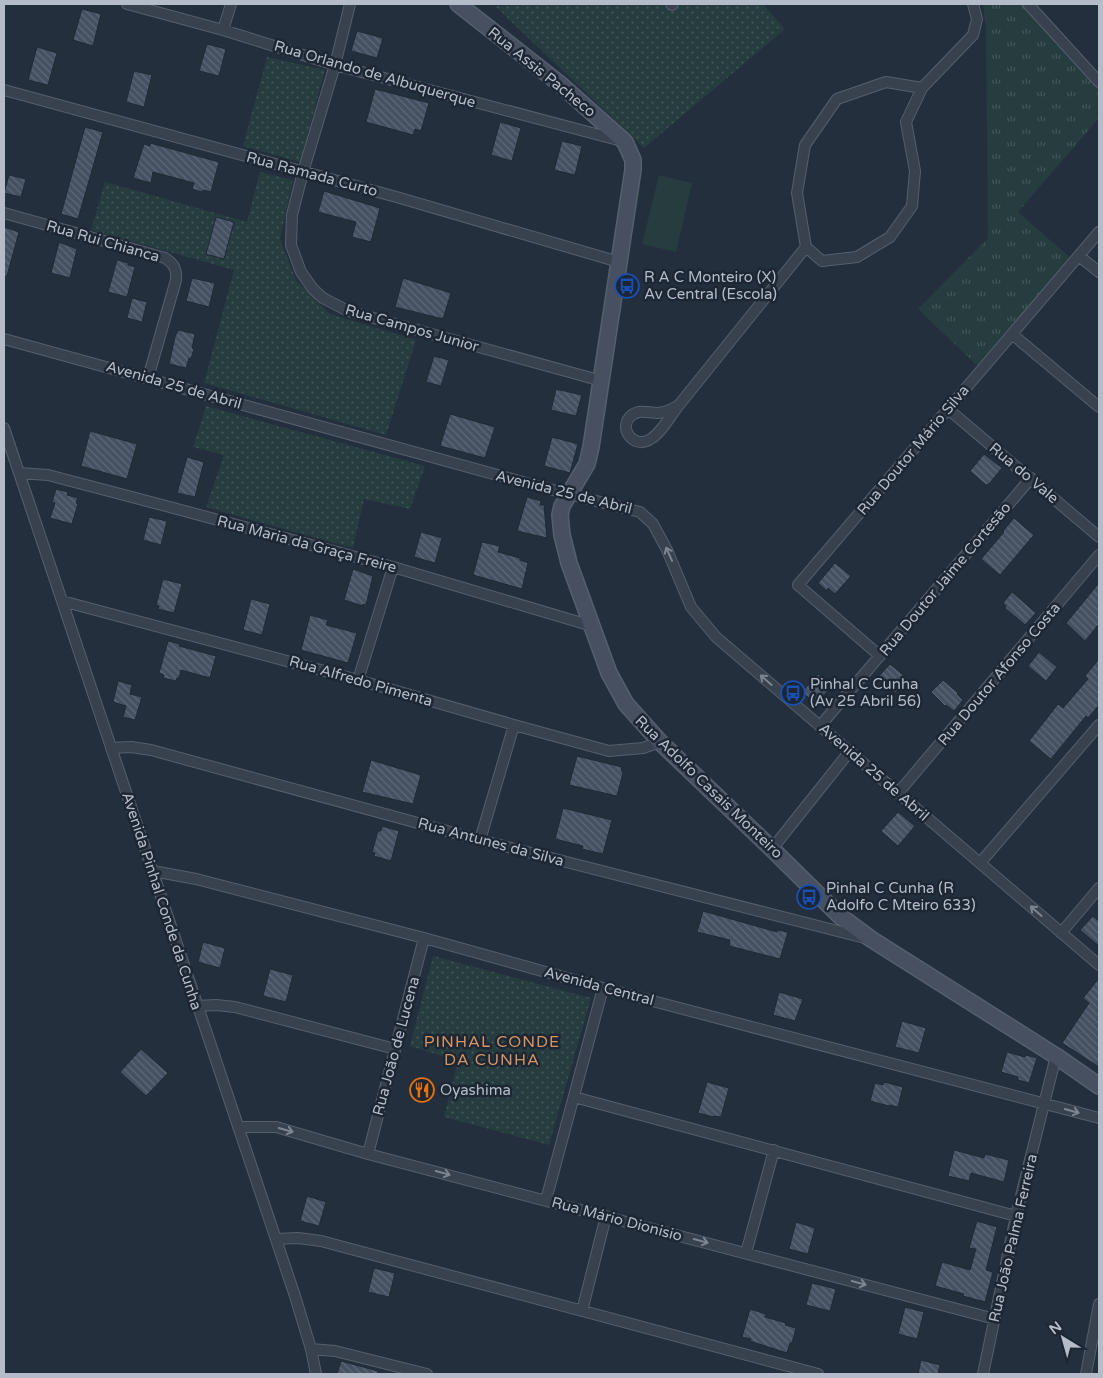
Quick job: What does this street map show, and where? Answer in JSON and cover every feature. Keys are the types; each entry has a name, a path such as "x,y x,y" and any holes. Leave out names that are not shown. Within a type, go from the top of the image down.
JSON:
{"street":[{"name":"Rua Orlando de Albuquerque","path":"127,4 223,30 335,65 625,142"},
{"path":"223,30 231,4"},
{"name":"Rua Campos Junior","path":"350,4 335,65 292,215 291,245 301,272 322,298 348,311 602,381"},
{"name":"Rua Assis Pacheco","path":"458,4 560,84 625,142"},
{"path":"922,88 886,82 837,99 805,145 797,193 806,247 822,260 858,258 890,237 912,206 915,171 906,122 922,88 973,35 976,19 973,4"},
{"path":"1028,4 1099,82"},
{"name":"Rua Ramada Curto","path":"4,90 400,198 619,262"},
{"name":"Rua Adolfo Casais Monteiro","path":"625,142 632,160 633,170 594,431 587,464 562,506 560,515 562,535 569,563 609,674 618,692 626,704 660,742 840,916 871,940 1056,1056 1099,1086"},
{"name":"Rua Rui Chianca","path":"4,213 165,258 173,263 177,271 176,280 148,378"},
{"name":"Rua Doutor Mário Silva","path":"880,656 798,585 1099,232"},
{"path":"679,405 672,410 660,413 643,411 630,416 626,428 628,436 642,443 650,440 679,405 806,247"},
{"path":"1079,256 1099,272"},
{"path":"1012,334 1099,408"},
{"name":"Avenida 25 de Abril","path":"4,339 640,512 653,524 667,550 690,608 716,637 1099,965"},
{"name":"Rua do Vale","path":"948,409 1099,537"},
{"name":"Avenida Pinhal Conde da Cunha","path":"4,428 276,1239 311,1349 316,1374"},
{"name":"Rua Maria da Graça Freire","path":"19,473 48,475 393,567 592,626"},
{"name":"Rua Doutor Jaime Cortesão","path":"820,726 1031,478"},
{"name":"Rua Doutor Afonso Costa","path":"898,793 1099,555"},
{"path":"358,680 393,567"},
{"name":"Rua Alfredo Pimenta","path":"62,602 358,680 609,750 643,748 660,742"},
{"path":"480,840 514,725"},
{"path":"980,863 1099,725"},
{"name":"Rua Antunes da Silva","path":"111,748 131,747 151,750 480,840 871,940"},
{"path":"772,849 850,751"},
{"name":"Avenida Central","path":"153,871 196,879 424,938 603,988 1099,1118"},
{"path":"1061,933 1099,888"},
{"name":"Rua João de Lucena","path":"368,1154 424,938"},
{"path":"546,1200 603,988"},
{"path":"197,1006 235,1007 395,1048"},
{"name":"Rua João Palma Ferreira","path":"984,1374 1016,1216 1056,1056"},
{"path":"574,1097 1016,1216"},
{"name":"Rua Mário Dionisio","path":"238,1127 276,1127 368,1154 994,1319"},
{"path":"746,1253 774,1150"},
{"path":"582,1311 606,1216"},
{"path":"276,1239 298,1238 321,1241 818,1374"},
{"path":"1086,1374 1099,1304"},
{"path":"311,1349 335,1351 427,1374"}],"green space":[{"path":"553,4 763,4 785,29 644,148 495,6"},
{"path":"983,4 1028,4 1099,82 1099,118 1018,212 1074,261 982,370 918,309 988,238 986,28"},
{"path":"267,57 325,70 300,162 243,146"},
{"path":"260,172 293,180 280,239 296,280 330,314 416,340 386,435 204,383 234,270 91,230 105,182 247,222"},
{"path":"659,175 692,183 676,252 642,244"},
{"path":"206,406 425,466 410,509 364,499 353,548 206,507 224,455 193,447"},
{"path":"433,956 591,998 549,1145 444,1117 458,1061 410,1046"}],"building":[{"path":"82,9 101,14 93,46 73,40"},
{"path":"357,31 383,38 377,58 351,51"},
{"path":"207,44 226,49 219,76 199,71"},
{"path":"37,47 57,53 48,85 28,80"},
{"path":"134,71 152,75 144,107 126,102"},
{"path":"375,89 429,103 421,131 415,129 413,135 366,122"},
{"path":"500,122 521,128 512,161 491,155"},
{"path":"85,127 103,132 78,219 61,214"},
{"path":"562,141 582,146 575,175 554,170"},
{"path":"150,143 219,162 211,192 192,189 194,183 153,172 151,183 133,178 144,144 150,146"},
{"path":"9,175 26,179 21,197 4,193"},
{"path":"324,191 380,208 371,242 352,237 356,222 318,212"},
{"path":"216,217 234,222 224,259 206,254"},
{"path":"4,227 19,232 7,276 4,276"},
{"path":"59,242 77,249 70,278 51,273"},
{"path":"117,260 135,267 127,297 108,292"},
{"path":"192,278 215,283 209,307 186,301"},
{"path":"403,278 451,293 443,319 395,307"},
{"path":"132,298 147,302 142,322 127,318"},
{"path":"178,330 195,334 192,348 194,349 186,368 169,364"},
{"path":"434,356 449,360 441,386 426,382"},
{"path":"556,389 582,395 576,416 551,410"},
{"path":"450,414 495,427 485,458 440,446"},
{"path":"90,431 137,444 127,479 81,466"},
{"path":"552,437 578,444 570,473 544,466"},
{"path":"984,454 1002,468 986,485 970,471"},
{"path":"187,457 204,462 195,497 177,493"},
{"path":"56,489 68,492 67,495 78,498 72,524 50,518 55,503 52,502"},
{"path":"527,497 541,501 540,505 544,505 547,538 517,531"},
{"path":"149,517 167,521 161,545 143,540"},
{"path":"1014,518 1034,535 1000,575 981,559"},
{"path":"421,532 442,538 435,563 414,557"},
{"path":"482,542 500,546 498,552 520,558 520,560 528,563 522,589 473,575"},
{"path":"835,563 851,576 835,594 828,588 827,591 818,583"},
{"path":"353,569 373,576 366,605 363,604 363,606 344,600"},
{"path":"163,579 182,584 174,613 158,609 159,606 156,605"},
{"path":"1099,583 1099,624 1085,641 1066,623"},
{"path":"1012,592 1036,613 1025,625 1005,608 1006,606 1003,603"},
{"path":"251,599 270,604 262,635 243,630"},
{"path":"310,615 328,620 326,625 357,633 348,663 301,650"},
{"path":"168,641 216,656 210,678 181,670 176,681 163,678 164,675 159,673"},
{"path":"1039,652 1057,667 1046,681 1028,666"},
{"path":"1099,659 1099,705 1088,718 1086,716 1051,759 1029,741 1058,704 1063,708 1088,679 1085,676"},
{"path":"890,664 908,679 895,693 878,677"},
{"path":"818,674 832,685 818,703 815,703 802,692"},
{"path":"943,680 963,700 954,711 945,706 931,692"},
{"path":"118,681 132,685 130,694 142,697 135,720 123,717 126,706 113,702"},
{"path":"577,756 622,767 623,773 617,796 569,785"},
{"path":"371,760 421,775 413,804 362,792"},
{"path":"563,808 612,820 603,854 582,849 583,846 555,839"},
{"path":"898,812 915,826 898,846 881,831"},
{"path":"382,826 399,831 391,861 374,856 375,853 372,852 378,831 381,831"},
{"path":"703,911 777,932 777,930 788,932 780,959 729,946 730,940 697,932"},
{"path":"1093,916 1099,921 1099,946 1080,930"},
{"path":"203,942 225,948 220,968 198,962"},
{"path":"270,969 293,975 286,1002 263,996"},
{"path":"1099,978 1099,1067 1062,1043 1089,1003 1083,998"},
{"path":"779,992 803,999 795,1021 773,1015"},
{"path":"902,1021 926,1028 919,1053 895,1047"},
{"path":"141,1049 168,1073 146,1096 120,1072"},
{"path":"1007,1052 1037,1058 1029,1083 1018,1080 1018,1077 1001,1072"},
{"path":"707,1082 729,1088 721,1117 698,1113"},
{"path":"884,1082 903,1087 898,1107 870,1101 875,1083 883,1085"},
{"path":"954,1150 984,1158 985,1154 1009,1160 1004,1182 971,1173 969,1181 948,1176"},
{"path":"307,1196 326,1202 319,1226 300,1221"},
{"path":"977,1221 997,1227 986,1270 993,1272 985,1302 935,1286 942,1262 970,1270 976,1249 969,1248"},
{"path":"796,1222 815,1228 808,1254 789,1249"},
{"path":"374,1268 395,1273 389,1297 368,1292"},
{"path":"812,1283 836,1289 830,1311 806,1305"},
{"path":"905,1307 924,1312 917,1339 898,1334"},
{"path":"750,1309 766,1314 765,1317 796,1328 787,1353 742,1337"},
{"path":"921,1360 940,1365 938,1374 918,1374"},
{"path":"341,1361 378,1371 378,1374 337,1374"}],"place":[{"name":"R A C Monteiro (X) Av Central (Escola)","path":"627,286"},
{"name":"Pinhal C Cunha (Av 25 Abril 56)","path":"793,693"},
{"name":"Pinhal C Cunha (R Adolfo C Mteiro 633)","path":"809,897"},
{"name":"Oyashima","path":"422,1090"}],"district":[{"name":"PINHAL CONDE DA CUNHA","path":"492,1051"}]}
